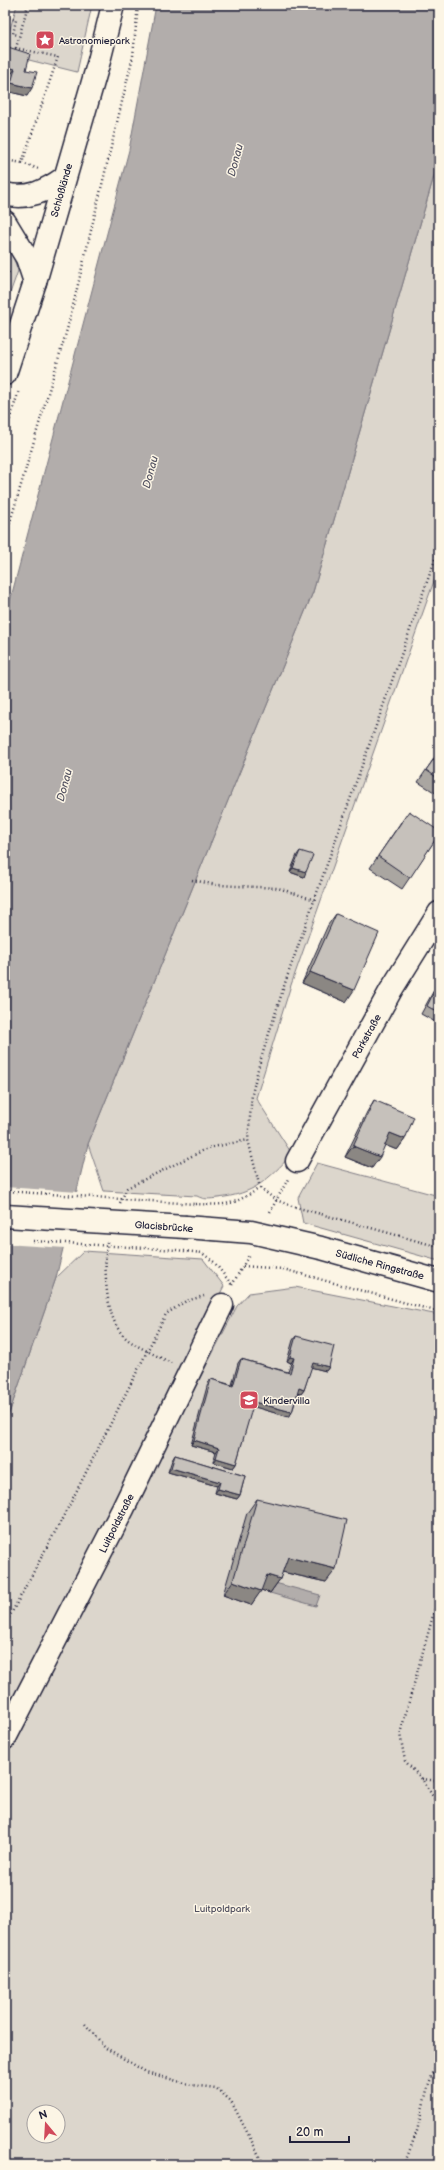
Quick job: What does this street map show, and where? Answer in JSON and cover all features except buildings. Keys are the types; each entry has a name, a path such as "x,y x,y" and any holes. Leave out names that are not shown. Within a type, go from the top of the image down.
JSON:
{"street":[{"name":"Schloßlände","path":"5,374 35,282 99,61 113,5"},
{"path":"5,194 30,196 43,191 64,178"},
{"path":"5,222 27,258 35,282"},
{"name":"Parkstraße","path":"297,1161 391,990 439,913"},
{"name":"Glacisbrücke","path":"5,1216 251,1232 321,1248"},
{"name":"Südliche Ringstraße","path":"321,1248 439,1281"},
{"name":"Luitpoldstraße","path":"5,1738 123,1509 215,1300"}],"path":[{"path":"22,163 58,57 16,48 28,5"},
{"path":"5,539 68,326 133,56 138,5"},
{"path":"5,17 16,20 13,34 19,35"},
{"path":"5,160 22,163 43,171"},
{"path":"439,548 284,987 252,1094 248,1140 260,1188 276,1200 344,1222 439,1247"},
{"path":"192,880 217,884 278,888 315,900"},
{"path":"5,1191 227,1205 238,1201 260,1188"},
{"path":"270,1212 276,1200"},
{"path":"27,1240 202,1253 214,1262 232,1285 249,1255"},
{"path":"243,1266 283,1269 439,1312"},
{"path":"5,1625 70,1504 166,1314 186,1301 215,1300"},
{"path":"439,1594 400,1734 405,1761 422,1779 439,1806"},
{"path":"422,1779 439,1782"},
{"path":"85,2024 106,2048 146,2072 191,2085 216,2088 232,2101 264,2165"},
{"path":"404,2165 417,2131 428,2086 439,2058"}],"green space":[{"name":"Astronomiepark","path":"17,5 92,5 77,72 5,54 5,46"},
{"path":"439,159 439,567 291,985 256,1098 292,1154 260,1184 231,1196 207,1199 197,1196 104,1191 88,1144 313,592"},
{"path":"5,239 10,247 18,271 5,307"},
{"path":"317,1163 439,1196 439,1261 303,1223 298,1198"},
{"path":"84,1251 203,1259 224,1286 5,1721 5,1425 56,1278"},
{"name":"Luitpoldpark","path":"295,1287 439,1315 439,2165 5,2165 5,1757 237,1306 249,1293"}],"water":[{"name":"Donau","path":"156,5 439,5 439,159 313,592 88,1144 56,1278 5,1425 5,620 129,150"},
{"path":"275,1583 320,1595 316,1606 270,1593"}],"pier":[{"path":"5,1187 78,1192 65,1248 5,1244"}],"place":[{"name":"Astronomiepark","path":"45,40"},
{"name":"Kindervilla","path":"249,1400"}]}
